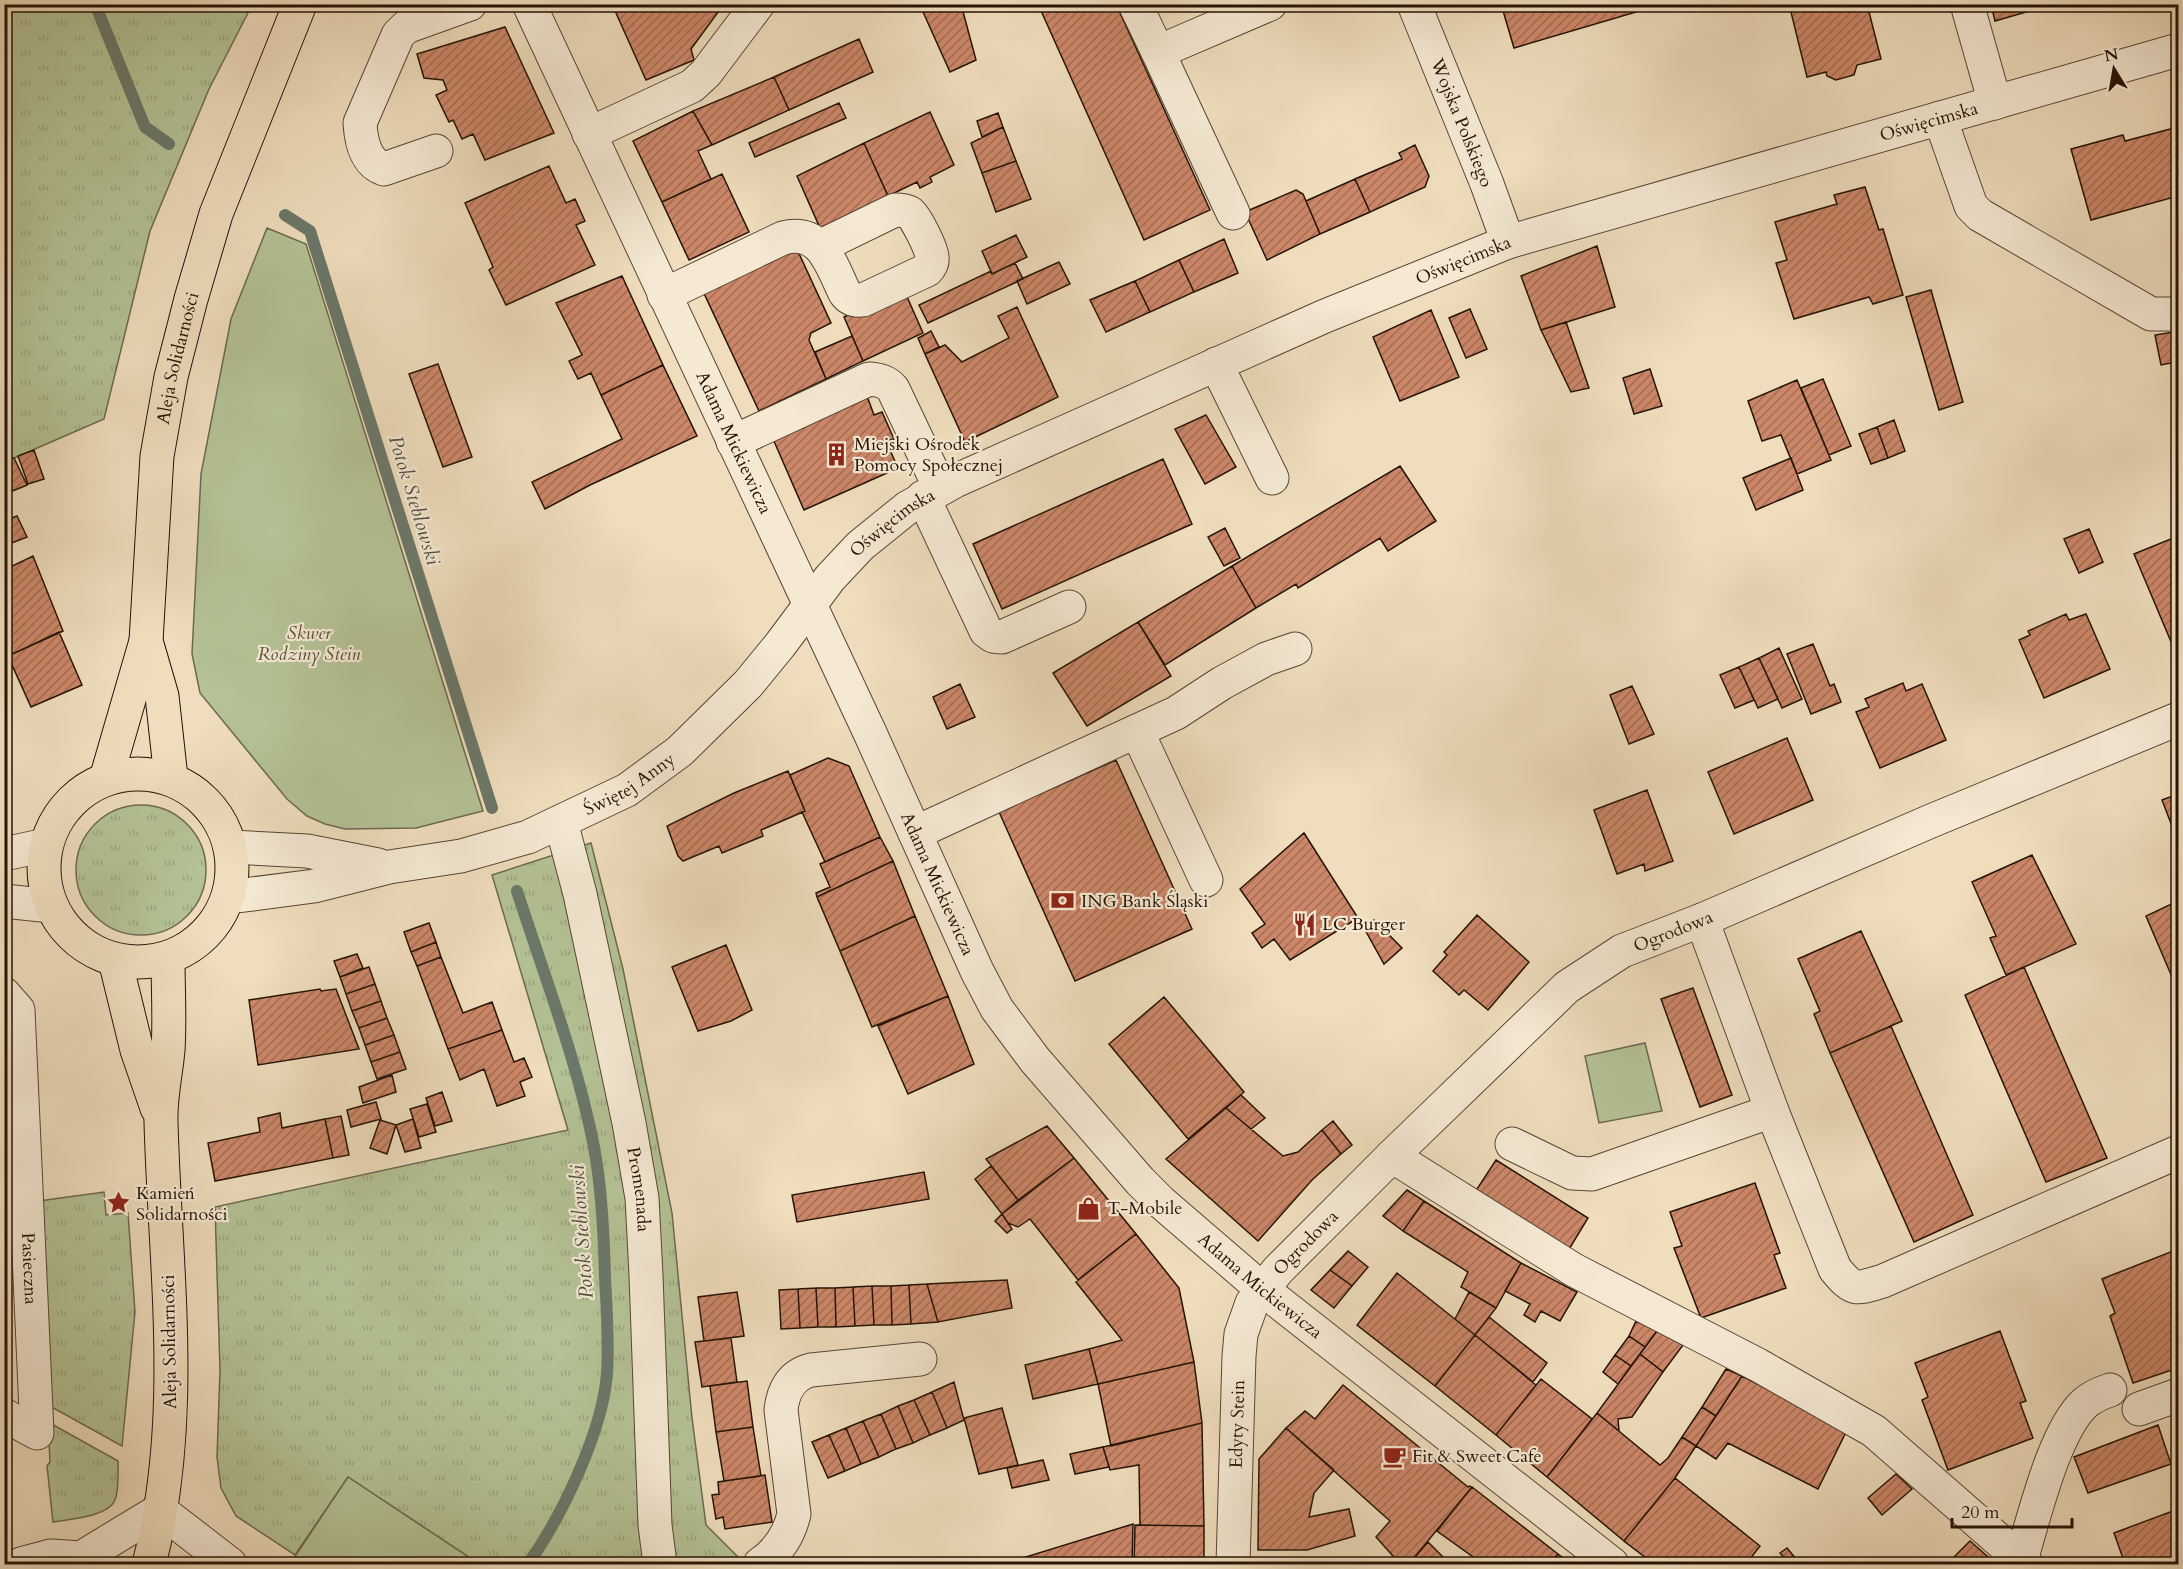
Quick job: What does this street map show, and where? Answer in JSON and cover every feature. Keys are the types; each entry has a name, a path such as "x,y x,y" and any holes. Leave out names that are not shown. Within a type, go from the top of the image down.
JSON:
{"main road":[{"name":"Aleja Solidarności","path":"106,779 146,641 157,456 174,366 216,214 300,4"},
{"name":"Aleja Solidarności","path":"268,88 322,4"},
{"name":"Aleja Solidarności","path":"146,641 162,696 171,778"},
{"path":"139,773 171,778 210,806 231,847 233,872 229,897 215,924 194,945 168,959 141,963 115,960 88,949 66,930 51,906 44,876 46,845 58,817 79,794 106,779 139,773"},
{"name":"Aleja Solidarności","path":"149,1564 160,1510 172,1401 161,1119 168,1048 168,959"},
{"name":"Aleja Solidarności","path":"115,960 137,1050 161,1119"}],"street":[{"path":"436,151 384,169 376,166 369,159 360,133 360,123 398,35 406,27 470,4"},
{"name":"Adama Mickiewicza","path":"529,4 734,442 986,990 1010,1026 1078,1112 1140,1182 1183,1222 1262,1289 1612,1564"},
{"path":"589,134 692,86 713,64 758,4"},
{"path":"1135,4 1233,213"},
{"path":"1158,52 1270,4"},
{"name":"Wojska Polskiego","path":"1414,4 1508,242"},
{"path":"1967,4 1995,103"},
{"name":"Oświęcimska","path":"809,604 840,566 882,526 932,493 1216,364 1508,242 2178,50"},
{"path":"1940,118 1971,206 1980,215 2151,314 2178,314"},
{"path":"664,295 783,238 803,237 821,246"},
{"path":"1216,364 1272,478"},
{"path":"734,442 869,379 887,383 893,389 986,631 993,636 1002,637 1069,607"},
{"name":"Świętej Anny","path":"229,897 314,886 389,867 461,856 528,837 627,790 680,752 748,684 809,604"},
{"path":"915,833 1137,731 1176,712 1266,659 1296,649"},
{"name":"Ogrodowa","path":"1262,1289 1392,1156 1567,987 1622,951 1702,920 2178,719"},
{"path":"1137,731 1206,880"},
{"name":"Promenada","path":"561,822 583,906 629,1124 642,1198 655,1525 660,1564"},
{"path":"4,854 46,845"},
{"name":"Świętej Anny","path":"231,847 307,851 389,867"},
{"path":"4,901 51,906"},
{"path":"1702,920 1772,1111 1835,1269 1847,1285 1861,1288 1902,1273 2178,1154"},
{"name":"Pasieczna","path":"4,994 18,1010 37,1432 4,1415"},
{"path":"1512,1144 1572,1173 1592,1174 1772,1111"},
{"path":"1392,1156 1574,1270 1758,1365 1874,1431 2023,1562 2063,1433 2084,1404 2096,1395 2110,1390"},
{"name":"Edyty Stein","path":"1233,1564 1241,1334 1252,1304 1262,1289"},
{"path":"760,1564 781,1544 791,1526 794,1514 781,1410 784,1393 796,1376 811,1370 920,1359"},
{"path":"2139,1409 2178,1395"},
{"path":"21,1564 51,1556 85,1561 160,1510 230,1564"}],"green space":[{"path":"5,5 252,5 209,89 150,231 104,419 5,462"},
{"name":"Skwer Rodziny Stein","path":"267,228 306,244 483,811 416,828 345,829 325,824 307,816 287,799 200,693 192,654 201,474 231,319"},
{"path":"141,805 166,810 187,824 201,845 206,870 201,895 187,916 166,930 141,935 116,930 95,916 81,895 76,870 81,845 95,824 116,810"},
{"path":"591,843 623,969 672,1213 692,1418 706,1525 745,1564 461,1564 467,1556 348,1477 295,1555 236,1516 221,1488 217,1457 220,1370 215,1207 568,1130 492,875"},
{"path":"1645,1043 1662,1111 1599,1123 1585,1056"},
{"path":"104,1192 106,1215 128,1213 135,1312 122,1446 48,1405 39,1201"},
{"path":"48,1422 118,1461 116,1496 111,1506 97,1514 53,1522 47,1466 50,1462"},
{"path":"348,1477 467,1556 461,1564 297,1564 292,1561"}],"building":[{"path":"612,4 724,4 691,49 694,60 646,80"},
{"path":"920,4 941,4 923,12"},
{"path":"941,4 961,4 976,60 950,72 923,12"},
{"path":"1038,4 1116,4 1210,210 1144,240"},
{"path":"1501,4 1663,4 1514,48"},
{"path":"1789,4 1867,4 1881,59 1857,65 1854,75 1836,80 1827,76 1826,72 1807,77"},
{"path":"1991,4 2054,4 1995,21"},
{"path":"505,27 554,133 485,160 473,134 462,139 453,120 449,122 436,95 447,90 443,80 424,78 417,54"},
{"path":"859,39 873,72 789,110 774,77"},
{"path":"774,77 789,110 712,145 693,111"},
{"path":"839,103 846,118 755,157 749,143"},
{"path":"693,111 712,145 698,151 711,179 662,202 633,141"},
{"path":"930,112 954,165 930,177 932,182 920,188 917,182 888,196 864,143"},
{"path":"998,113 1003,127 982,137 977,121"},
{"path":"1003,127 1016,161 982,173 971,143"},
{"path":"2178,127 2178,196 2091,220 2071,149 2123,135 2125,141"},
{"path":"864,143 888,196 820,228 797,176"},
{"path":"1415,145 1429,176 1425,187 1370,212 1355,179 1402,159 1399,153"},
{"path":"1016,161 1031,199 996,212 982,173"},
{"path":"549,166 566,203 575,199 585,221 576,225 595,265 506,305 489,270 493,267 465,203"},
{"path":"722,174 749,232 689,260 662,202"},
{"path":"1355,179 1370,212 1320,234 1306,201"},
{"path":"1865,187 1879,230 1883,229 1903,295 1873,304 1869,297 1794,319 1776,263 1787,260 1775,222 1837,204 1834,195"},
{"path":"1296,190 1303,194 1320,234 1267,260 1245,212"},
{"path":"1016,235 1027,257 992,274 982,251"},
{"path":"1224,239 1238,273 1194,292 1179,260"},
{"path":"1597,246 1615,307 1541,330 1521,276"},
{"path":"796,247 831,323 811,333 809,340 826,379 759,411 702,289"},
{"path":"1179,260 1194,292 1150,312 1135,281"},
{"path":"1059,262 1070,284 1027,304 1017,281"},
{"path":"1015,263 1023,279 928,323 919,305 991,271 992,274"},
{"path":"622,276 663,365 601,395 591,373 578,379 569,361 582,355 556,303"},
{"path":"1135,281 1150,312 1106,332 1090,300"},
{"path":"904,290 923,333 863,361 844,317"},
{"path":"1931,290 1963,402 1939,410 1906,297"},
{"path":"1017,307 1058,397 965,442 925,354 945,345 962,362 1009,338 998,316"},
{"path":"1470,309 1487,349 1466,358 1449,318"},
{"path":"1431,310 1459,377 1400,401 1373,337"},
{"path":"1566,322 1589,388 1571,392 1541,330"},
{"path":"931,331 939,347 925,354 918,338"},
{"path":"2173,332 2177,362 2161,365 2155,335"},
{"path":"852,336 863,361 826,379 815,352"},
{"path":"438,364 472,457 443,467 409,374"},
{"path":"663,365 697,436 590,485 545,509 532,482 622,439 601,395"},
{"path":"1650,369 1662,406 1634,414 1623,378"},
{"path":"1823,379 1851,446 1829,455 1801,388"},
{"path":"1797,380 1831,460 1797,474 1781,435 1762,441 1748,401"},
{"name":"Miejski Ośrodek Pomocy Społecznej","path":"867,396 874,415 882,412 894,439 886,441 898,468 804,510 773,439"},
{"path":"1206,415 1236,467 1205,484 1175,429"},
{"path":"1894,420 1905,451 1888,458 1877,427"},
{"path":"1877,427 1888,458 1871,464 1859,434"},
{"path":"34,450 44,479 28,484 18,456"},
{"path":"14,458 27,485 10,492 4,479 4,462"},
{"path":"1791,458 1803,490 1756,510 1743,478"},
{"path":"1163,459 1192,524 1002,609 973,544"},
{"path":"1400,466 1436,521 1388,551 1380,538 1298,588 1296,584 1256,608 1232,566"},
{"path":"17,516 27,537 4,546 4,521"},
{"path":"1225,528 1240,558 1224,566 1208,537"},
{"path":"2089,529 2103,562 2079,573 2064,539"},
{"path":"2178,536 2178,642 2172,644 2134,554"},
{"path":"33,556 63,631 8,656 4,649 4,570"},
{"path":"1232,566 1256,608 1165,665 1138,622"},
{"path":"2066,614 2069,620 2086,614 2110,669 2044,698 2019,640 2030,635 2028,631"},
{"path":"1138,622 1171,676 1087,726 1053,673"},
{"path":"59,632 82,685 31,707 8,656"},
{"path":"1813,644 1830,686 1834,684 1841,702 1811,714 1787,654"},
{"path":"1779,648 1802,699 1782,708 1759,658"},
{"path":"1759,658 1778,699 1758,708 1739,667"},
{"path":"1739,667 1754,700 1735,708 1720,675"},
{"path":"1903,683 1906,691 1922,684 1946,740 1880,768 1856,712 1869,707 1865,699"},
{"path":"960,684 975,717 947,729 933,697"},
{"path":"1632,686 1654,734 1629,744 1610,695"},
{"path":"1787,738 1813,800 1734,834 1708,772"},
{"path":"828,758 849,766 880,837 825,862 802,812 805,811 790,775"},
{"path":"1116,760 1192,929 1075,981 999,812"},
{"path":"788,771 805,811 761,830 763,836 722,853 719,846 683,861 678,856 667,826 734,793"},
{"path":"1647,790 1673,861 1645,871 1644,864 1617,874 1594,810"},
{"path":"2178,794 2178,842 2162,800"},
{"path":"1304,833 1358,918 1290,960 1274,939 1262,948 1252,933 1265,924 1240,889"},
{"path":"880,837 893,861 817,897 816,893 830,887 820,864"},
{"path":"2032,855 2076,944 2006,975 1990,938 1996,936 1972,882"},
{"path":"893,861 915,916 840,951 817,897"},
{"path":"2178,901 2178,991 2146,916"},
{"path":"1477,915 1529,962 1488,1010 1464,990 1459,995 1433,971 1447,955 1444,952"},
{"path":"915,916 948,996 872,1027 840,951"},
{"path":"1374,920 1402,948 1384,964 1364,928"},
{"path":"429,923 436,942 411,952 404,932"},
{"path":"1861,931 1902,1021 1830,1053 1814,1014 1820,1011 1798,959"},
{"path":"436,942 441,957 417,966 411,952"},
{"path":"726,945 752,1010 731,1021 698,1031 672,967"},
{"path":"357,954 363,968 340,977 334,961"},
{"path":"441,957 463,1013 492,1002 502,1030 448,1049 417,966"},
{"path":"369,967 375,984 346,994 340,977"},
{"path":"2024,967 2107,1158 2046,1182 1965,995"},
{"path":"375,984 381,1001 352,1011 346,994"},
{"path":"1693,988 1732,1095 1700,1107 1661,999"},
{"path":"320,989 321,991 336,989 359,1049 258,1065 249,1000"},
{"path":"948,996 974,1064 908,1094 878,1026"},
{"path":"1164,997 1244,1092 1188,1139 1109,1044"},
{"path":"381,1001 387,1018 359,1028 352,1011"},
{"path":"387,1018 394,1035 365,1045 359,1028"},
{"path":"1891,1026 1973,1215 1914,1242 1830,1053"},
{"path":"502,1030 514,1062 524,1058 532,1077 520,1082 525,1096 497,1106 484,1069 460,1080 448,1049"},
{"path":"394,1035 400,1052 371,1062 365,1045"},
{"path":"400,1052 406,1069 377,1079 371,1062"},
{"path":"392,1075 396,1092 363,1103 359,1087"},
{"path":"442,1092 452,1121 435,1126 426,1098"},
{"path":"1241,1095 1265,1118 1251,1129 1226,1108"},
{"path":"376,1102 381,1119 351,1127 347,1110"},
{"path":"427,1104 436,1132 419,1137 410,1109"},
{"path":"1226,1108 1283,1156 1298,1152 1322,1130 1341,1154 1312,1180 1258,1241 1166,1159"},
{"path":"280,1113 282,1128 325,1119 333,1158 215,1181 208,1143 260,1132 258,1118"},
{"path":"341,1116 349,1155 333,1158 325,1119"},
{"path":"413,1119 421,1148 405,1152 396,1125"},
{"path":"380,1120 396,1125 387,1154 370,1148"},
{"path":"1333,1121 1352,1145 1341,1154 1322,1130"},
{"path":"1047,1126 1074,1158 1018,1200 986,1159"},
{"path":"1074,1158 1136,1234 1078,1280 1030,1219 1018,1227 1008,1223 1002,1214"},
{"path":"1496,1160 1588,1218 1568,1251 1475,1192"},
{"path":"991,1166 1018,1200 1002,1214 975,1179"},
{"path":"924,1172 929,1199 797,1222 792,1195"},
{"path":"4,1181 10,1229 4,1229"},
{"path":"1755,1183 1780,1253 1774,1255 1786,1288 1701,1318 1674,1248 1682,1246 1670,1212"},
{"path":"1407,1190 1424,1201 1403,1231 1383,1216"},
{"path":"1424,1201 1521,1263 1496,1308 1461,1287 1468,1272 1403,1231"},
{"path":"1002,1214 1012,1229 1007,1233 995,1221"},
{"path":"1136,1234 1179,1288 1194,1362 1098,1384 1089,1349 1122,1340 1076,1282"},
{"path":"2178,1249 2178,1368 2133,1383 2110,1316 2115,1313 2102,1279"},
{"path":"1348,1251 1368,1267 1352,1286 1330,1270"},
{"path":"1521,1263 1577,1292 1560,1321 1541,1311 1535,1322 1524,1315 1530,1304 1505,1291"},
{"path":"1330,1270 1352,1286 1334,1308 1311,1290"},
{"path":"1397,1273 1475,1335 1435,1386 1357,1325"},
{"path":"1007,1280 1012,1308 938,1322 927,1284"},
{"path":"927,1284 938,1322 911,1324 909,1285"},
{"path":"909,1285 911,1324 892,1325 891,1286"},
{"path":"872,1286 874,1325 855,1326 853,1287"},
{"path":"872,1286 891,1286 892,1325 874,1325"},
{"path":"853,1287 855,1326 836,1327 835,1288"},
{"path":"816,1288 835,1288 836,1327 818,1327"},
{"path":"816,1288 818,1327 800,1328 798,1289"},
{"path":"798,1289 800,1328 781,1329 779,1290"},
{"path":"737,1292 744,1336 704,1341 698,1297"},
{"path":"1469,1292 1496,1308 1475,1335 1455,1319"},
{"path":"1489,1317 1547,1363 1533,1382 1475,1335"},
{"path":"1636,1321 1657,1331 1645,1347 1629,1336"},
{"path":"1657,1331 1683,1345 1663,1372 1640,1354"},
{"path":"2000,1331 2026,1401 2020,1403 2033,1438 1948,1470 1922,1400 1928,1397 1915,1363"},
{"path":"1475,1335 1536,1385 1496,1435 1435,1386"},
{"path":"1629,1336 1645,1347 1631,1366 1615,1355"},
{"path":"731,1338 737,1382 702,1387 695,1342"},
{"path":"1089,1349 1098,1384 1033,1399 1025,1365"},
{"path":"1640,1354 1663,1372 1632,1417 1618,1419 1619,1431 1597,1413"},
{"path":"1615,1355 1631,1366 1618,1384 1603,1372"},
{"path":"1194,1362 1202,1423 1111,1446 1098,1384"},
{"path":"1726,1369 1742,1376 1716,1416 1702,1407"},
{"path":"1742,1376 1847,1430 1818,1489 1728,1443 1716,1459 1696,1446"},
{"path":"1541,1379 1592,1419 1547,1477 1496,1435"},
{"path":"747,1381 753,1427 716,1432 710,1386"},
{"path":"954,1382 964,1420 947,1428 932,1392"},
{"path":"1343,1385 1468,1487 1472,1487 1409,1564 1400,1564 1376,1537 1390,1521 1286,1428 1305,1411 1315,1419"},
{"path":"932,1392 947,1428 930,1435 914,1400"},
{"path":"914,1400 930,1435 913,1443 898,1406"},
{"path":"898,1406 913,1443 896,1449 881,1414"},
{"path":"1702,1407 1716,1416 1696,1446 1682,1437"},
{"path":"1002,1408 1018,1465 979,1474 964,1418"},
{"path":"1597,1413 1660,1465 1668,1458 1682,1437 1696,1446 1675,1478 1624,1541 1547,1477"},
{"path":"881,1414 896,1449 879,1457 863,1421"},
{"path":"863,1421 879,1457 861,1464 846,1428"},
{"path":"1202,1423 1204,1526 1140,1525 1139,1465 1110,1470 1103,1447"},
{"path":"2158,1425 2171,1464 2088,1493 2074,1457"},
{"path":"753,1427 761,1476 724,1481 716,1432"},
{"path":"846,1428 861,1464 845,1471 829,1435"},
{"path":"1286,1428 1334,1470 1314,1493 1309,1517 1349,1509 1355,1536 1307,1550 1258,1550 1259,1459"},
{"path":"829,1435 845,1471 828,1478 812,1442"},
{"path":"1103,1447 1109,1467 1075,1474 1070,1454"},
{"path":"1043,1460 1049,1480 1012,1488 1007,1468"},
{"path":"1896,1474 1912,1489 1882,1515 1868,1498"},
{"path":"765,1475 772,1522 725,1529 723,1517 716,1519 712,1495 719,1494 718,1482"},
{"path":"1675,1478 1760,1546 1746,1564 1654,1564 1624,1541"},
{"path":"1472,1487 1558,1554 1549,1564 1483,1564 1437,1531"},
{"path":"2178,1509 2178,1564 2125,1564 2114,1533"},
{"path":"1133,1524 1132,1564 1006,1564 1006,1563"},
{"path":"1135,1525 1204,1526 1204,1564 1134,1564"},
{"path":"1970,1541 1987,1556 1979,1564 1947,1564"},
{"path":"1428,1542 1450,1564 1409,1564"},
{"path":"1787,1548 1796,1559 1790,1564 1780,1553"},
{"path":"1558,1554 1571,1564 1549,1564"},
{"path":"1987,1556 1996,1564 1979,1564"}],"waterway":[{"name":"Potok Steblowski","path":"95,4 145,127 169,144"},
{"name":"Potok Steblowski","path":"285,215 310,231 492,808"},
{"name":"Potok Steblowski","path":"517,891 579,1082 594,1147 602,1212 608,1338 604,1397 589,1447 567,1498 528,1564"}],"place":[{"name":"Miejski Ośrodek Pomocy Społecznej","path":"836,454"},
{"name":"ING Bank Śląski","path":"1063,901"},
{"name":"LC Burger","path":"1304,924"},
{"name":"Kamień Solidarności","path":"118,1203"},
{"name":"T-Mobile","path":"1089,1208"},
{"name":"Fit & Sweet Cafe","path":"1394,1456"}]}
